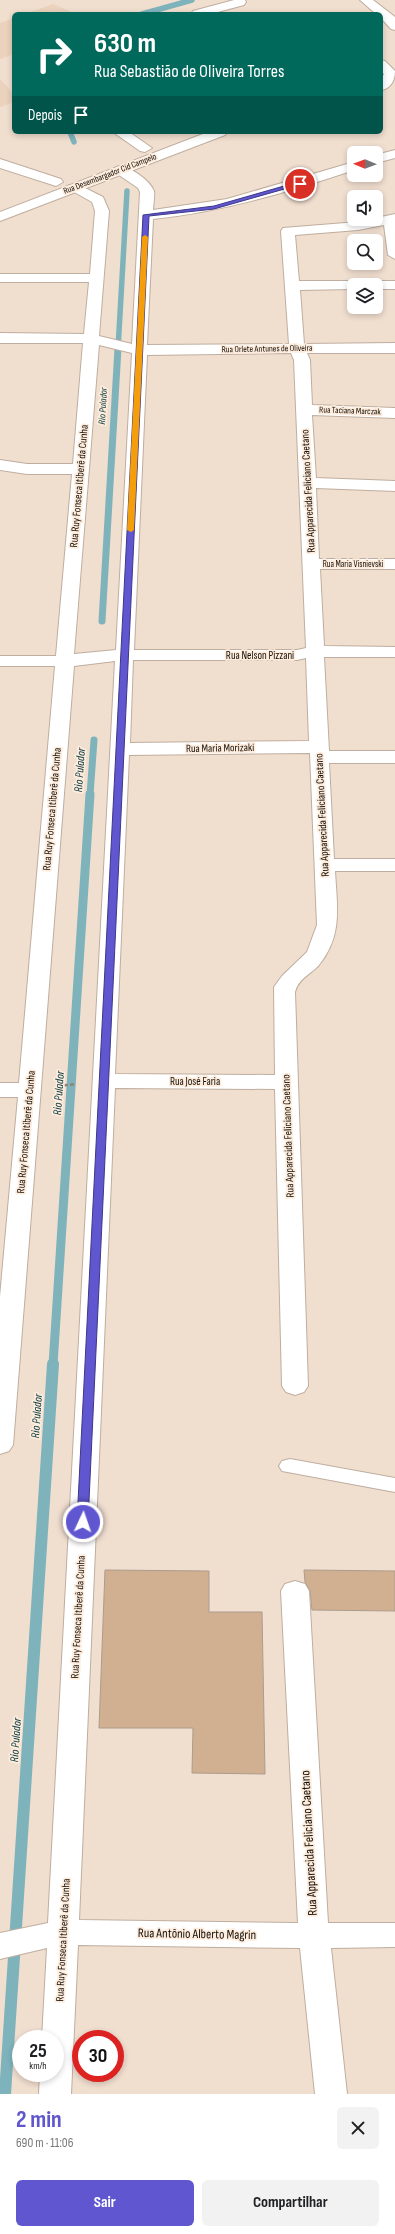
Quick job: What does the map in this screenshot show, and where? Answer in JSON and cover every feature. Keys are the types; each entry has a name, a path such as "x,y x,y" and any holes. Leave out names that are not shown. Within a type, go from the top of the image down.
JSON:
{"street":[{"path":"364,12 366,0"},
{"path":"366,0 379,12"},
{"path":"204,12 240,2"},
{"path":"383,16 391,23"},
{"path":"383,66 390,72 386,89"},
{"path":"123,134 145,148"},
{"name":"Rua Desembargador Cid Campelo","path":"0,217 145,148 181,134"},
{"name":"Rua Desembargador Cid Campelo","path":"0,204 120,170 215,134"},
{"path":"383,158 395,154"},
{"name":"Rua Ruy Fonseca Itiberê da Cunha","path":"0,163 92,195 98,200 101,206 29,1090 4,1344 0,1445"},
{"path":"146,215 193,211 238,202 347,168"},
{"name":"Rua Ruy Fonseca Itiberê da Cunha","path":"55,2094 146,215 146,188 120,170"},
{"path":"392,219 395,255"},
{"name":"Rua Apparecida Feliciano Caetano","path":"295,1386 285,986 316,955 326,935 302,360 297,349 288,231 358,226 392,219"},
{"path":"0,278 96,278"},
{"path":"383,284 395,284"},
{"path":"292,286 347,285"},
{"name":"Rua Orlete Antunes de Oliveira","path":"0,338 91,339 140,350 395,348"},
{"name":"Rua Taciana Marczak","path":"304,410 395,413"},
{"path":"0,465 27,469 80,468"},
{"path":"307,483 395,486"},
{"name":"Rua Maria Visnievski","path":"311,564 395,564"},
{"name":"Rua Nelson Pizzani","path":"0,661 64,661 124,655 297,655 315,651 395,652"},
{"name":"Rua Maria Morizaki","path":"120,749 319,752 395,757"},
{"path":"324,865 395,865"},
{"name":"Rua José Faria","path":"104,1081 287,1082"},
{"path":"0,1090 29,1090"},
{"name":"Rua Apparecida Feliciano Caetano","path":"295,1591 314,1936 331,2094"},
{"name":"Rua Antônio Alberto Magrin","path":"0,1946 63,1932 314,1936 395,1935"}],"lane":[{"path":"290,1466 395,1485"}],"path":[{"path":"29,1090 104,1081"}],"shaded area":[{"path":"53,4 71,12 31,12"},
{"path":"12,19 12,55 0,59 0,23"},
{"path":"0,79 12,92 12,103 0,107"}],"building":[{"path":"105,1570 209,1571 209,1612 262,1612 265,1774 192,1773 193,1728 99,1728"},
{"path":"304,1570 395,1571 395,1611 312,1610 310,1591 305,1582"}],"waterway":[{"name":"Rio Pulador","path":"149,12 192,0"},
{"name":"Rio Pulador","path":"71,134 74,142"},
{"name":"Rio Pulador","path":"118,349 127,191"},
{"name":"Rio Pulador","path":"102,621 118,348"},
{"name":"Rio Pulador","path":"90,795 94,740"},
{"name":"Rio Pulador","path":"53,1365 90,794"},
{"name":"Rio Pulador","path":"5,2094 53,1364"}],"slow traffic":[{"path":"131,530 145,237"}],"route":[{"path":"83,1522 146,215 214,208 300,184"}]}
